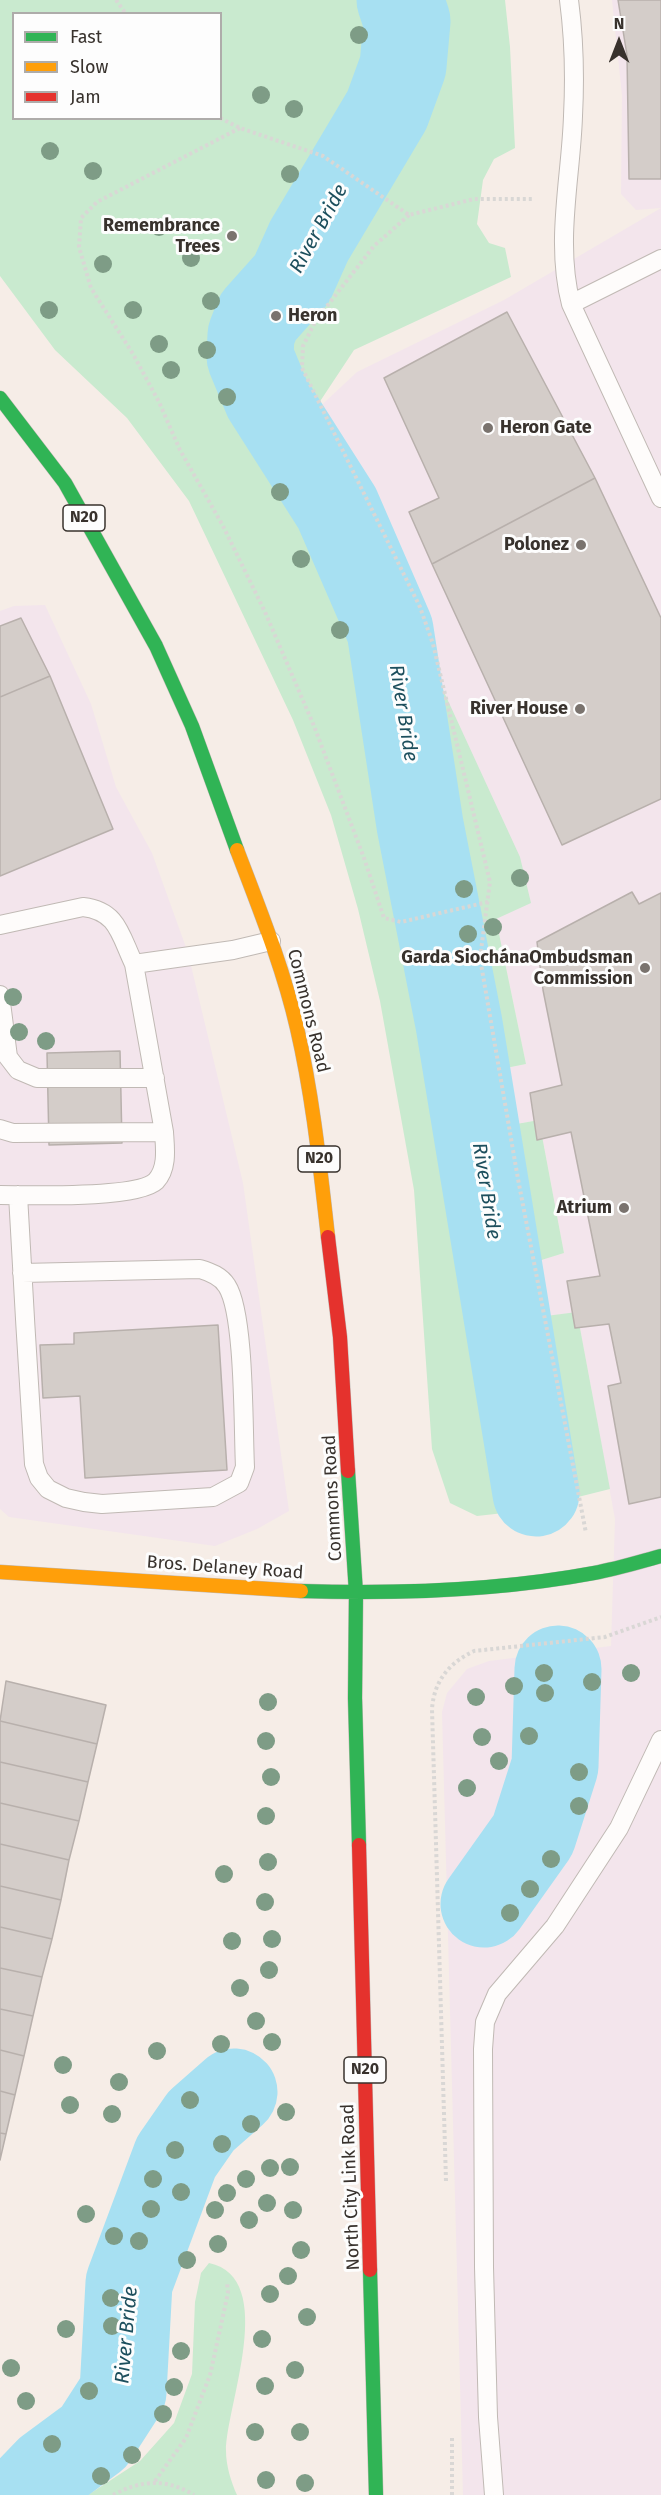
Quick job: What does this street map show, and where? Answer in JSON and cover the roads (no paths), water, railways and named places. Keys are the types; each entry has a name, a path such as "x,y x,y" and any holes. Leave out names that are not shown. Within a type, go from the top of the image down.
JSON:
{"main road":[{"name":"Commons Road","path":"0,398 65,483 156,646 192,726 271,941 297,1027 316,1130 340,1337 356,1593 355,1698"},
{"name":"Bros. Delaney Road","path":"0,1572 31,1572 244,1589 356,1593 472,1588 594,1573 661,1556"},
{"name":"North City Link Road","path":"355,1698 376,2495"}],"lane":[{"path":"570,0 573,115 564,250 566,282 571,304 661,498"},
{"path":"571,304 661,259"},
{"path":"0,925 83,907 108,914 116,925 134,964 164,1132 166,1159 156,1181 133,1192 0,1196"},
{"path":"134,964 233,950 271,941"},
{"path":"0,995 8,1058 18,1070 37,1078 154,1078"},
{"path":"0,1129 13,1133 164,1132"},
{"path":"18,1195 22,1273 34,1464 39,1478 48,1489 66,1498 102,1504 213,1497 239,1483 244,1467 238,1325 233,1298 226,1284 214,1274 200,1269 22,1273"},
{"path":"494,2495 488,2417 484,2267 483,2049 485,2022 497,1994 555,1926 619,1828 661,1740"}],"waterway":[{"name":"River Bride","path":"400,0 407,21 403,66 387,110 309,241 292,279 258,317 251,335 250,357 267,398 337,508 390,630 420,825 459,1024 536,1493"},
{"name":"River Bride","path":"484,1904 533,1835 555,1766 558,1669"},
{"name":"River Bride","path":"25,2495 48,2471 94,2437 123,2392 129,2283 176,2157 201,2121 234,2092"}],"place":[{"name":"Remembrance Trees","path":"232,236"},
{"name":"Heron","path":"276,316"},
{"name":"Heron Gate","path":"488,428"},
{"name":"Polonez","path":"581,545"},
{"name":"River House","path":"580,709"},
{"name":"Garda SiochánaOmbudsman Commission","path":"645,968"},
{"name":"Atrium","path":"624,1208"}]}
